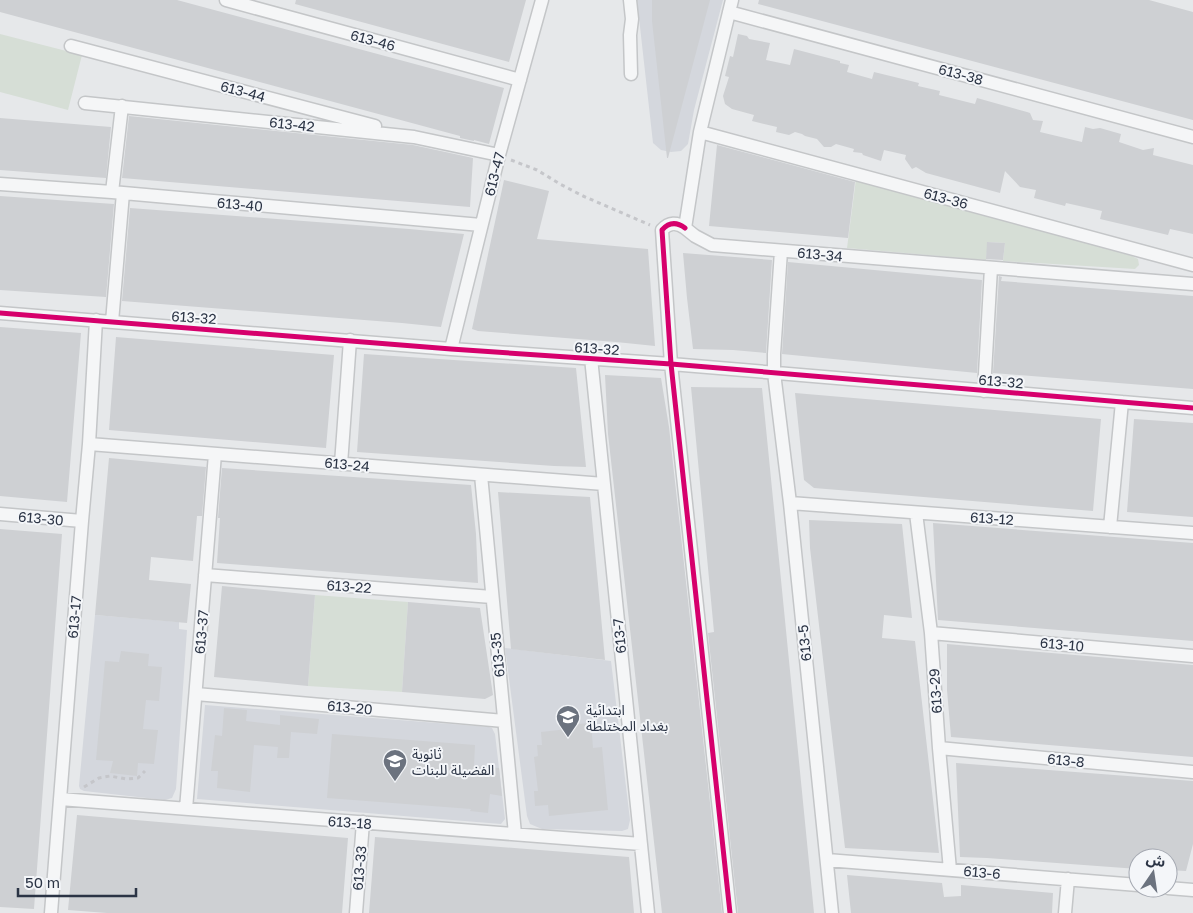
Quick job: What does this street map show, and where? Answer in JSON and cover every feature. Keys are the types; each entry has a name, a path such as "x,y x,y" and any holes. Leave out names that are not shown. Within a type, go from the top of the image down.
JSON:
{"street":[{"name":"613-46","path":"226,0 520,80"},
{"name":"613-47","path":"451,349 498,155 542,0"},
{"path":"630,0 632,19 630,35 631,74"},
{"path":"730,6 700,132 685,228 680,224 672,223 665,226 662,230 671,364 730,913"},
{"name":"613-38","path":"730,6 1193,137"},
{"name":"613-44","path":"72,46 414,137"},
{"name":"613-42","path":"85,102 414,137 498,155"},
{"path":"112,322 122,106"},
{"name":"613-36","path":"700,132 1193,265"},
{"name":"613-40","path":"0,184 481,226"},
{"name":"613-34","path":"685,228 712,246 1193,284"},
{"name":"613-5","path":"782,251 774,374 790,503 832,913"},
{"path":"984,391 991,268"},
{"name":"613-32","path":"0,313 451,349 671,364 1193,408"},
{"name":"613-17","path":"51,913 89,444 96,320"},
{"path":"341,464 350,340"},
{"name":"613-7","path":"591,358 648,913"},
{"path":"1110,527 1122,402"},
{"name":"613-24","path":"89,444 604,484"},
{"name":"613-37","path":"186,809 215,454"},
{"name":"613-35","path":"481,475 515,834"},
{"name":"613-12","path":"790,503 1193,533"},
{"name":"613-29","path":"916,513 931,633 950,870"},
{"name":"613-30","path":"0,514 82,521"},
{"name":"613-22","path":"205,575 492,597"},
{"name":"613-10","path":"931,633 1193,656"},
{"name":"613-20","path":"196,694 504,721"},
{"name":"613-8","path":"939,748 1193,772"},
{"name":"613-18","path":"60,800 641,844"},
{"name":"613-33","path":"356,913 363,822"},
{"name":"613-6","path":"827,860 1128,884"},
{"path":"1065,913 1068,880"},
{"path":"1178,889 1193,890"}],"path":[{"path":"498,155 537,170 583,196 662,230"},
{"path":"79,801 80,790 99,778 110,776 126,779 138,778 145,771"}],"shaded area":[{"path":"637,0 723,0 694,110 688,144 681,151 661,150 653,143"},
{"path":"0,34 82,55 68,110 0,92"},
{"path":"856,179 1132,256 1138,259 1139,265 1135,269 1003,261 1005,243 988,242 986,260 847,248"},
{"path":"315,595 408,602 402,692 308,686"},
{"path":"95,615 179,622 179,629 187,630 176,789 172,798 165,800 80,789"},
{"name":"ابتدائية بغداد المختلطة","path":"505,648 611,661 630,820 628,829 622,831 542,829 530,824 527,816"},
{"name":"ثانوية الفضيلة للبنات","path":"205,705 492,728 495,734 505,819 501,824 197,799"}],"building":[{"path":"0,0 177,0 504,88 489,144 460,138 460,136 0,12"},
{"path":"296,0 526,0 509,62 295,4"},
{"path":"652,0 710,0 668,158 652,21"},
{"path":"759,0 1149,0 1193,12 1193,120 758,4"},
{"path":"738,34 747,36 749,39 770,43 766,60 790,65 794,49 840,61 840,63 849,65 847,72 872,79 874,72 919,83 918,86 940,91 939,95 975,104 977,98 1030,113 1033,120 1043,121 1040,132 1082,142 1085,127 1100,128 1121,134 1119,142 1143,150 1154,148 1153,155 1193,165 1193,234 1170,229 1168,235 1100,219 1102,211 1066,203 1065,206 1034,198 1036,190 1020,187 1005,171 1000,193 926,173 916,167 912,169 905,159 906,155 884,150 881,161 862,153 853,152 854,149 836,144 831,147 824,147 817,139 795,132 789,135 776,132 777,127 752,121 754,115 732,109 725,104 723,96 729,77 725,76 730,56 733,57"},
{"path":"129,116 413,145 473,158 470,207 122,178"},
{"path":"0,118 111,127 106,178 0,170"},
{"path":"717,145 855,182 848,238 709,226"},
{"path":"504,180 549,191 537,239 648,249 655,346 472,329"},
{"path":"0,196 114,204 106,297 0,290"},
{"path":"130,208 464,234 441,327 122,301"},
{"path":"987,242 1005,243 1003,260 986,259"},
{"path":"683,253 772,260 766,353 693,349"},
{"path":"788,262 982,280 977,373 782,354"},
{"path":"999,276 1002,277 1001,281 1193,296 1193,389 993,373"},
{"path":"0,327 81,333 67,502 0,496"},
{"path":"116,337 334,355 326,448 109,430"},
{"path":"364,354 576,368 586,467 357,452"},
{"path":"605,375 661,378 669,427 722,913 662,913 608,434"},
{"path":"691,387 762,388 814,913 738,913 708,633 714,632"},
{"path":"795,393 1101,419 1093,511 814,488 804,480"},
{"path":"1134,419 1193,423 1193,517 1127,512"},
{"path":"109,458 206,467 202,516 197,516 193,561 151,557 149,580 191,584 187,623 95,615"},
{"path":"222,468 471,485 478,583 217,563"},
{"path":"498,492 590,497 605,660 511,649"},
{"path":"809,520 902,524 912,618 884,615 882,638 915,641 939,853 845,848 810,548"},
{"path":"933,523 1193,543 1193,641 938,620"},
{"path":"0,529 62,534 34,909 0,907"},
{"path":"222,586 315,595 308,686 214,677"},
{"path":"408,602 480,608 493,695 485,699 402,692"},
{"path":"947,644 1193,665 1193,757 951,737 947,690"},
{"path":"121,651 149,654 148,666 162,667 159,701 146,700 143,729 158,730 154,764 138,763 137,776 110,773 113,761 96,760 105,661 119,662"},
{"path":"224,708 247,710 246,721 280,725 280,715 319,719 317,734 291,732 289,758 277,758 278,747 254,745 250,792 217,788 218,771 211,771 215,735 222,736"},
{"path":"591,723 593,748 602,747 608,810 549,816 548,805 535,806 534,791 538,791 534,757 538,756 537,745 542,745 541,732 568,729 567,725"},
{"path":"332,734 475,745 474,766 499,768 502,796 490,794 488,813 470,811 471,809 327,798"},
{"path":"956,763 1193,781 1193,844 1186,871 1178,871 1178,848 1128,848 1128,868 960,857"},
{"path":"77,815 348,838 342,913 107,913 68,910"},
{"path":"375,837 629,857 634,913 369,913"},
{"path":"847,875 942,883 944,897 961,896 961,885 1053,893 1052,913 851,913"}],"cycle path":[{"path":"685,228 673,224 667,225 662,230 671,364 730,913"},
{"path":"0,313 451,349 671,364 1193,408"}],"place":[{"name":"ابتدائية بغداد المختلطة","path":"568,738"},
{"name":"ثانوية الفضيلة للبنات","path":"395,782"}]}
